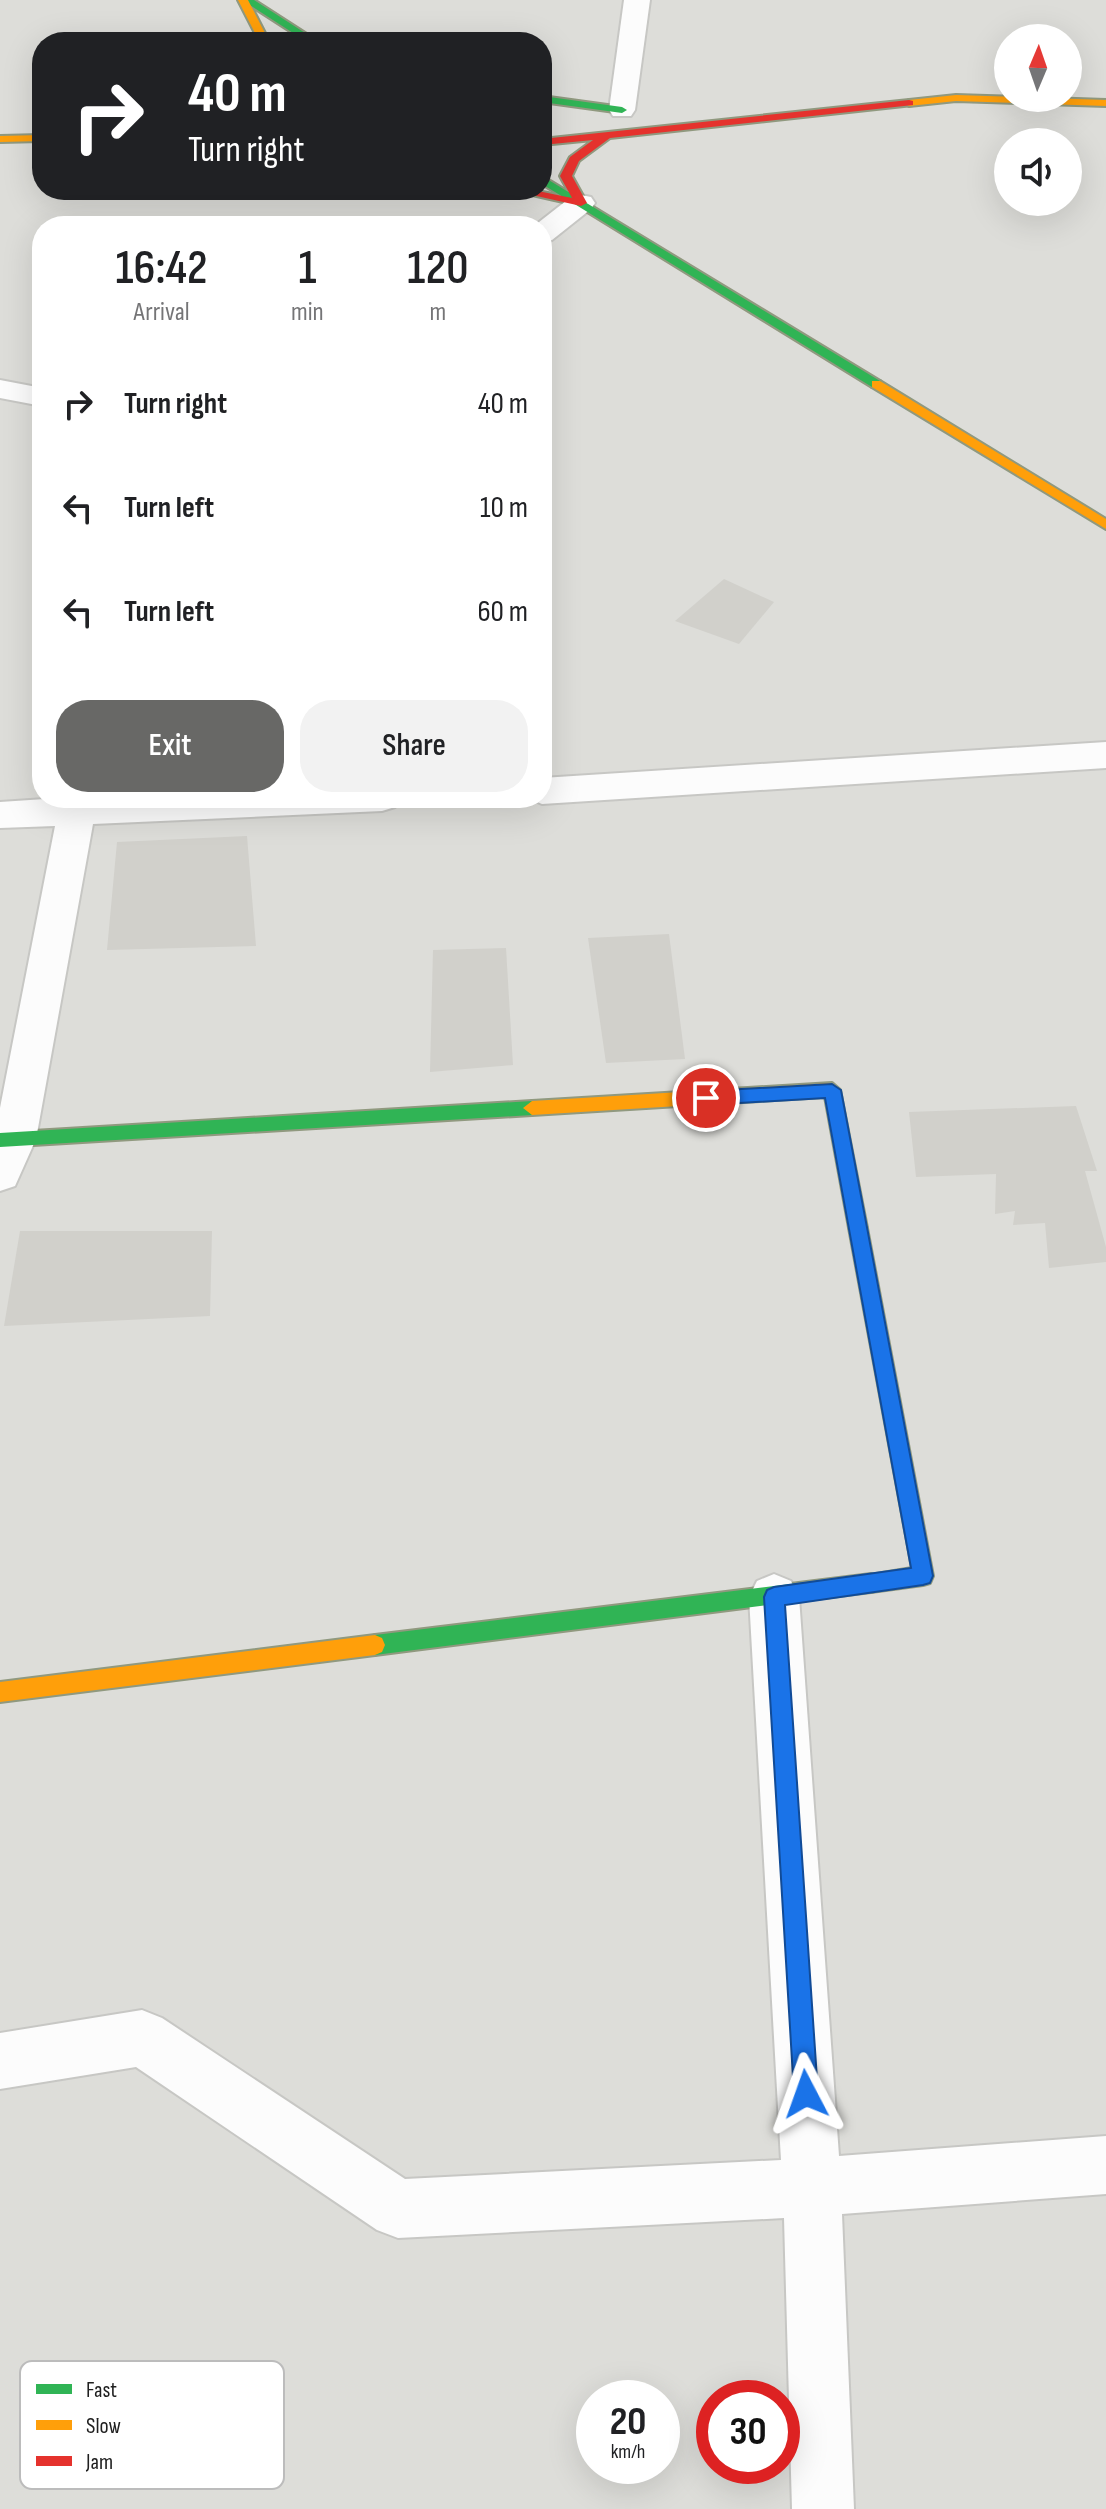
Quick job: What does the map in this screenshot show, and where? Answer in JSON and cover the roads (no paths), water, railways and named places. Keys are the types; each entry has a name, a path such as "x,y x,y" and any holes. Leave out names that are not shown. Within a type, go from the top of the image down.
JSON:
{"main road":[{"path":"245,0 260,32"},
{"path":"245,0 298,32"},
{"path":"859,89 954,81 994,82"},
{"path":"1082,84 1106,85"},
{"path":"552,117 623,117 956,98 1106,103"},
{"path":"552,101 623,117"},
{"path":"552,139 623,117"},
{"path":"581,203 566,176 574,159 623,117"},
{"path":"0,139 32,138"},
{"path":"552,185 1106,525"},
{"path":"552,197 581,203"},
{"path":"0,1692 923,1576 832,1090 5,1151"}],"street":[{"path":"623,117 637,0"},
{"path":"552,226 581,203"},
{"path":"0,389 32,395"},
{"path":"552,791 726,782 1106,755"},
{"path":"0,815 54,808"},
{"path":"5,1151 76,808"},
{"path":"774,1597 812,2187 823,2509"},
{"path":"0,2061 142,2038 398,2209 812,2187 1106,2165"}]}
